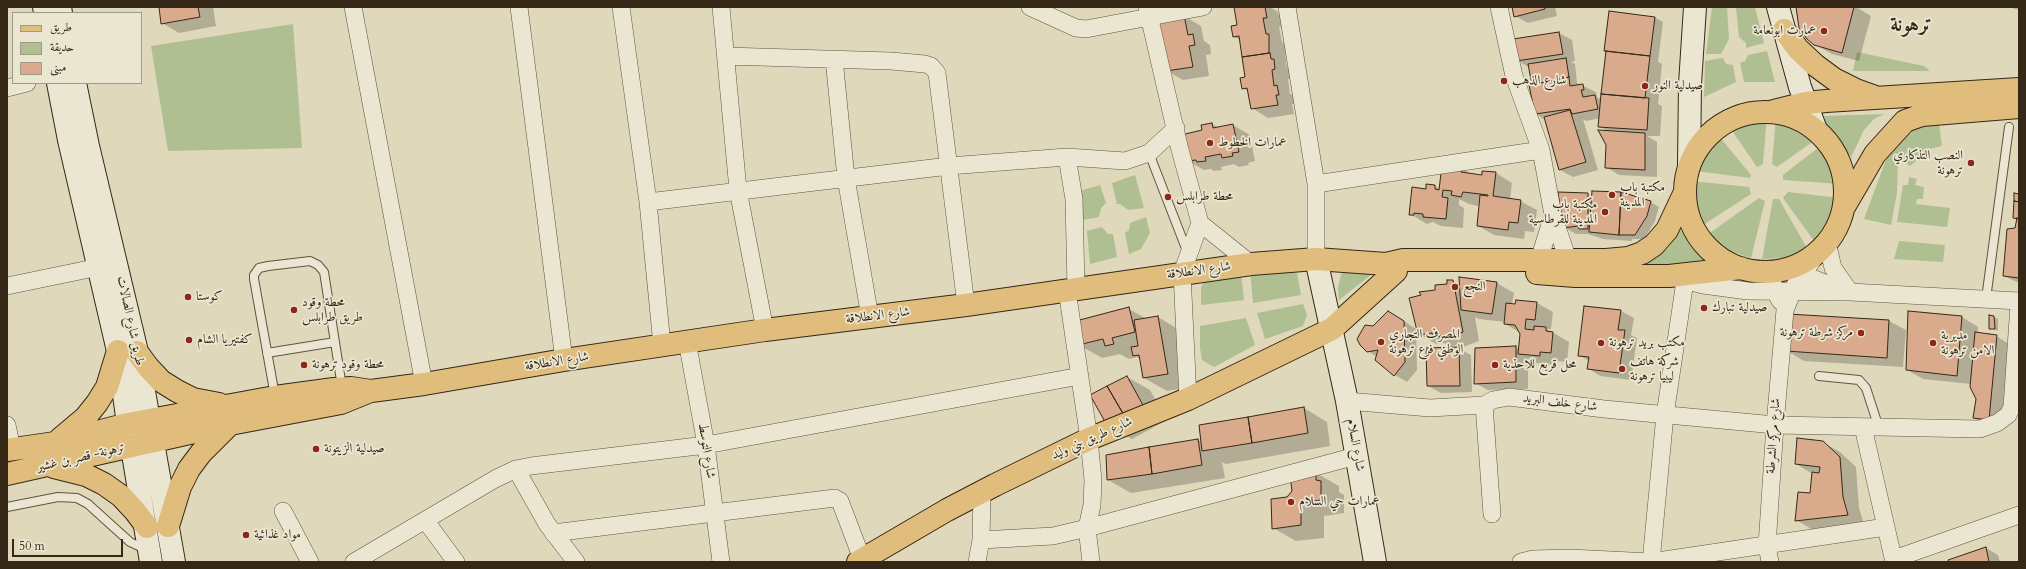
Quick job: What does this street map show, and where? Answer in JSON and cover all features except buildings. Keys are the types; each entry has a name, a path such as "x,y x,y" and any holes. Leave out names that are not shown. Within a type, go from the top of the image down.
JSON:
{"main road":[{"path":"1784,30 1798,49 1822,70 1856,90 1878,98"},
{"path":"1391,267 1403,260 1606,260 1628,258 1642,253 1654,245 1668,230 1684,194 1689,164 1699,146 1713,131 1726,122 1750,113 1771,112 1806,103 2019,89"},
{"path":"1684,194 1689,218 1701,240 1719,257 1741,268 1784,276 1823,246 1838,223 1843,208 1875,154 1905,121 1922,115 2019,107"},
{"path":"1771,112 1795,117 1816,130 1830,146 1840,165 1845,187 1843,208"},
{"name":"شارع الانطلاقة","path":"371,391 424,384 687,341 966,305 1071,289 1186,264 1251,264 1316,259 1391,267"},
{"path":"1391,267 1410,273 1503,271 1575,276 1677,278 1741,268"},
{"name":"شارع طريق بني وليد","path":"860,561 982,492 1089,439 1188,398 1332,329 1391,267"},
{"path":"55,443 85,418 97,403 128,352 176,391 230,415"},
{"path":"168,526 173,507 189,469 230,415 275,397 342,388 371,391"},
{"path":"152,431 230,415 341,403 371,391"},
{"name":"ترهونة- قصر بن غشير","path":"10,450 55,443 128,424 152,431"},
{"name":"ترهونة- قصر بن غشير","path":"7,474 132,446 152,431"},
{"path":"47,466 67,469 86,475 104,484 121,496 135,511 147,528"}],"street":[{"path":"354,7 424,384"},
{"path":"519,7 564,360"},
{"path":"621,7 648,202 662,345"},
{"path":"721,7 738,190 764,330"},
{"path":"1030,7 1076,28 1086,29 1149,12 1202,7"},
{"path":"1288,7 1316,184 1316,259"},
{"path":"1499,7 1514,76 1541,150 1553,215 1568,260"},
{"path":"1689,164 1690,84 1696,7"},
{"path":"1778,7 1806,103 1816,130"},
{"path":"1149,12 1200,223 1186,264 1188,398"},
{"path":"726,56 891,61 932,66 937,73 966,305"},
{"path":"834,59 846,178 870,317"},
{"path":"7,88 23,84"},
{"path":"58,84 69,140 99,267 128,352 128,424 147,528 162,556"},
{"name":"طريق شارع الصالات","path":"75,84 128,352 152,431 168,526 162,556"},
{"path":"648,202 738,190 949,166 1067,157 1125,161 1149,153 1176,128"},
{"path":"1316,184 1541,150"},
{"path":"1067,157 1074,199 1071,289 1093,480 1092,505 1087,528 1091,562"},
{"path":"1539,260 1553,215"},
{"path":"1200,223 1251,264"},
{"path":"1823,246 1833,268 1850,292"},
{"name":"شارع السلام","path":"1316,259 1347,402 1375,562"},
{"path":"7,286 99,267"},
{"path":"1651,562 1677,278 1748,291 1784,276 1823,284 1850,292"},
{"path":"1784,276 1792,292 1850,292 2019,300"},
{"path":"1784,276 1785,310"},
{"name":"شارع مركز الشرطة","path":"1768,554 1775,425 1785,310 1792,292"},
{"path":"2016,407 2019,304"},
{"name":"شارع التوسط","path":"687,341 706,445 721,562"},
{"path":"354,562 516,469 706,445 1080,376"},
{"name":"شارع خلف البريد","path":"1347,402 1430,408 1484,405 1493,400 1509,396 1775,425 1980,429 1997,423 2016,407"},
{"path":"1484,405 1492,514"},
{"path":"7,424 10,450"},
{"path":"1871,427 1886,527 1894,561 2019,515"},
{"path":"981,540 1053,536 1356,456"},
{"path":"516,469 553,533 576,562"},
{"path":"977,562 981,540 982,492"},
{"path":"553,533 835,498 840,501 860,561"},
{"path":"283,511 310,562"},
{"path":"425,520 456,562"},
{"path":"1521,562 1570,558 1651,562 1768,554 1886,527"}],"lane":[{"path":"1986,299 2009,126"},
{"path":"1149,153 1186,264"},
{"path":"275,397 254,279 259,268 268,266 310,261 321,268 325,276 342,388"},
{"path":"267,353 335,342"},
{"path":"1819,376 1859,380 1866,388 1871,427"},
{"path":"7,507 58,497 77,498 88,504 130,542 162,556"}],"green space":[{"path":"1712,7 1727,7 1729,39 1721,54 1706,54"},
{"path":"1736,7 1755,7 1764,43 1746,48 1746,43 1739,37"},
{"path":"293,24 302,148 168,151 151,46"},
{"path":"1767,51 1775,82 1744,82 1740,63 1745,61 1748,55"},
{"path":"1857,52 1924,66 1930,71 1853,71"},
{"path":"1723,58 1726,64 1733,65 1736,82 1704,97 1705,61"},
{"path":"1755,113 1767,115 1763,164 1757,167 1726,122"},
{"path":"1884,114 1874,119 1864,130 1851,157 1828,132 1824,116"},
{"path":"1776,117 1786,117 1796,121 1806,128 1815,140 1777,167 1772,164"},
{"path":"1939,123 1942,146 1930,149 1910,166 1898,156 1897,193 1891,225 1864,219 1890,149 1911,130 1924,125"},
{"path":"1718,135 1751,175 1750,178 1695,171 1700,150 1710,139"},
{"path":"1823,144 1836,165 1840,176 1839,184 1783,180 1783,175"},
{"path":"1135,175 1144,208 1128,210 1120,204 1117,204 1112,183"},
{"path":"1909,177 1917,179 1915,185 1924,187 1923,199 1917,199 1916,204 1950,208 1947,227 1897,222 1903,185 1908,185"},
{"path":"1692,181 1749,187 1751,194 1700,227 1690,199"},
{"path":"1100,185 1106,203 1101,208 1099,217 1083,220 1080,191"},
{"path":"1788,192 1840,198 1832,225 1817,245 1783,198"},
{"path":"1759,198 1765,201 1751,258 1713,243 1707,235"},
{"path":"1773,199 1779,199 1808,250 1785,258 1762,259"},
{"path":"1146,217 1150,233 1141,249 1129,254 1125,233 1129,230 1130,223"},
{"path":"1102,227 1108,234 1113,234 1117,257 1090,264 1087,231"},
{"path":"1680,229 1693,247 1711,263 1644,266 1668,248"},
{"path":"1899,241 1945,245 1943,262 1894,259"},
{"path":"1349,268 1376,271 1339,300 1338,288 1341,274"},
{"path":"1293,269 1297,273 1301,295 1253,303 1250,270"},
{"path":"1241,272 1244,300 1201,305 1201,288 1206,276"},
{"path":"1303,304 1307,315 1303,326 1265,339 1257,313"},
{"path":"1246,318 1255,345 1214,367 1202,360 1200,348 1200,326"}],"place":[{"name":"عمارت ابونعامة","path":"1824,31"},
{"name":"شارع الذهب","path":"1504,81"},
{"name":"صيدلية النور","path":"1645,86"},
{"name":"عمارات الخطوط","path":"1210,143"},
{"name":"النصب التذكاري ترهونة","path":"1971,163"},
{"name":"مكتبة باب المدينة","path":"1612,195"},
{"name":"محطة طرابلس","path":"1168,197"},
{"name":"مكتبة باب المدينة للقرطاسية","path":"1605,212"},
{"name":"النجع","path":"1455,287"},
{"name":"كوستا","path":"188,297"},
{"name":"صيدلية تبارك","path":"1704,308"},
{"name":"محطة وقود طريق طرابلس","path":"294,310"},
{"name":"مركز شرطة ترهونة","path":"1861,333"},
{"name":"كفتيريا الشام","path":"189,340"},
{"name":"المصرف التجاري الوطني فرع ترهونة","path":"1381,342"},
{"name":"مكتب بريد ترهونة","path":"1601,343"},
{"name":"مديرية الامن ترهونة","path":"1933,343"},
{"name":"محطة وقود ترهونة","path":"304,365"},
{"name":"محل قربع للاحذية","path":"1495,365"},
{"name":"شركة هاتف ليبيا ترهونة","path":"1622,369"},
{"name":"صيدلية الزيتونة","path":"316,449"},
{"name":"عمارات حي السلام","path":"1291,502"},
{"name":"مواد غذائية","path":"246,535"}],"district":[{"name":"ترهونة","path":"1911,26"}]}
